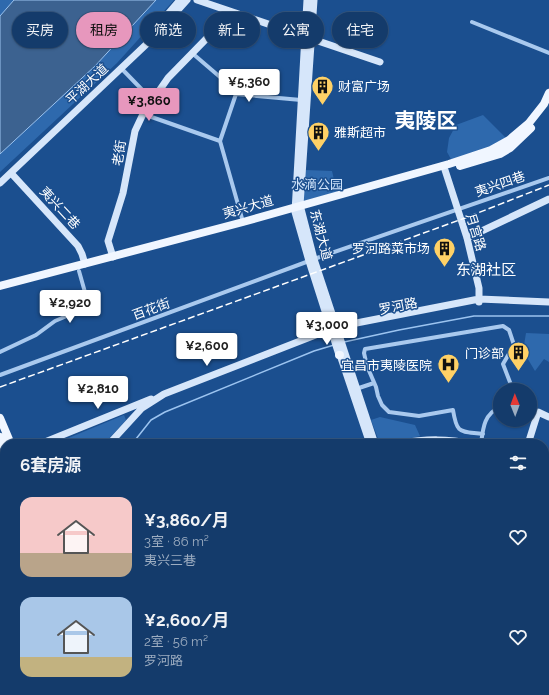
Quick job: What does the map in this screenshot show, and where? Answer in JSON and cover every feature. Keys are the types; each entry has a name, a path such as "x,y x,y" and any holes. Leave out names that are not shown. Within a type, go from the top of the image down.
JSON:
{"main road":[{"name":"平湖大道","path":"0,178 151,34 180,0"},
{"name":"平湖大道","path":"0,183 154,38 187,0"},
{"path":"197,0 268,24"},
{"name":"东湖大道","path":"307,0 307,12"},
{"name":"东湖大道","path":"312,12 314,0"},
{"name":"老街","path":"113,257 108,241 123,193 135,131 143,114 168,78 208,37 228,11"},
{"path":"324,43 380,62"},
{"name":"东湖大道","path":"307,48 301,100 298,208 311,260 368,439"},
{"name":"东湖大道","path":"298,208 307,48"},
{"name":"夷兴大道","path":"0,292 79,271 298,208 449,164 491,150 509,140 529,123 544,104 549,93"},
{"name":"夷兴大道","path":"0,286 490,157 510,148 532,127 549,101"},
{"name":"月宫路","path":"445,170 467,238 479,288 479,300"},
{"name":"夷兴二巷","path":"11,173 78,246 85,264"},
{"path":"467,238 549,199"},
{"name":"罗河路","path":"52,439 120,411 334,329 479,300 549,302"},
{"name":"罗河路","path":"479,300 549,305"},
{"name":"罗河路","path":"119,439 145,411 167,397 334,329"},
{"name":"东湖大道","path":"341,355 356,389 373,439"},
{"name":"罗河路","path":"114,439 142,408 164,394"},
{"path":"120,411 124,411 129,415 128,424"},
{"path":"530,439 538,412 549,416"},
{"path":"0,418 9,439"}],"street":[{"path":"472,22 549,53"},
{"path":"192,53 220,77 239,85 220,141 243,222"},
{"path":"121,68 152,100"},
{"path":"236,94 301,100"},
{"path":"143,114 220,141"},
{"name":"夷兴四巷","path":"457,210 549,178"},
{"name":"百花街","path":"0,375 311,260 457,210"},
{"path":"0,352 36,335 55,321 69,315 90,310 79,271"},
{"path":"482,434 462,431 457,428 453,410 419,416 389,412 382,405 366,366 364,353 365,349 503,326 509,330 514,345 503,364 510,383"},
{"path":"356,389 374,383"},
{"path":"482,439 485,420 493,410"}],"green space":[{"path":"0,0 14,0 0,16"},
{"path":"156,0 174,0 163,12 145,12"},
{"path":"140,17 140,38 132,46 132,26"},
{"path":"112,48 131,48 117,63 0,172 0,154 95,66"},
{"path":"483,115 507,139 488,149 452,161 447,152 449,138 456,125"},
{"name":"水滴公园","path":"305,170 332,171 337,192 303,201"},
{"path":"526,333 549,334 549,362 544,359 535,371 523,351"},
{"path":"124,415 126,420 109,439 66,439"},
{"path":"380,417 415,425 420,436 407,439 378,439 371,420"}],"shaded area":[{"path":"14,0 156,0 145,12 140,12 140,17 132,26 132,12 76,12 76,48 112,48 95,66 0,154 0,16"}],"waterway":[{"path":"344,342 474,316 549,316"},
{"path":"136,439 151,420 165,412 314,351 334,345"}],"railway":[{"path":"0,387 465,218 549,185"}],"place":[{"name":"财富广场","path":"322,106"},
{"name":"雅斯超市","path":"318,152"},
{"name":"罗河路菜市场","path":"445,268"},
{"name":"门诊部","path":"519,372"},
{"name":"宜昌市夷陵医院","path":"448,384"}],"district":[{"name":"夷陵区","path":"426,120"},
{"name":"东湖社区","path":"486,270"}]}
